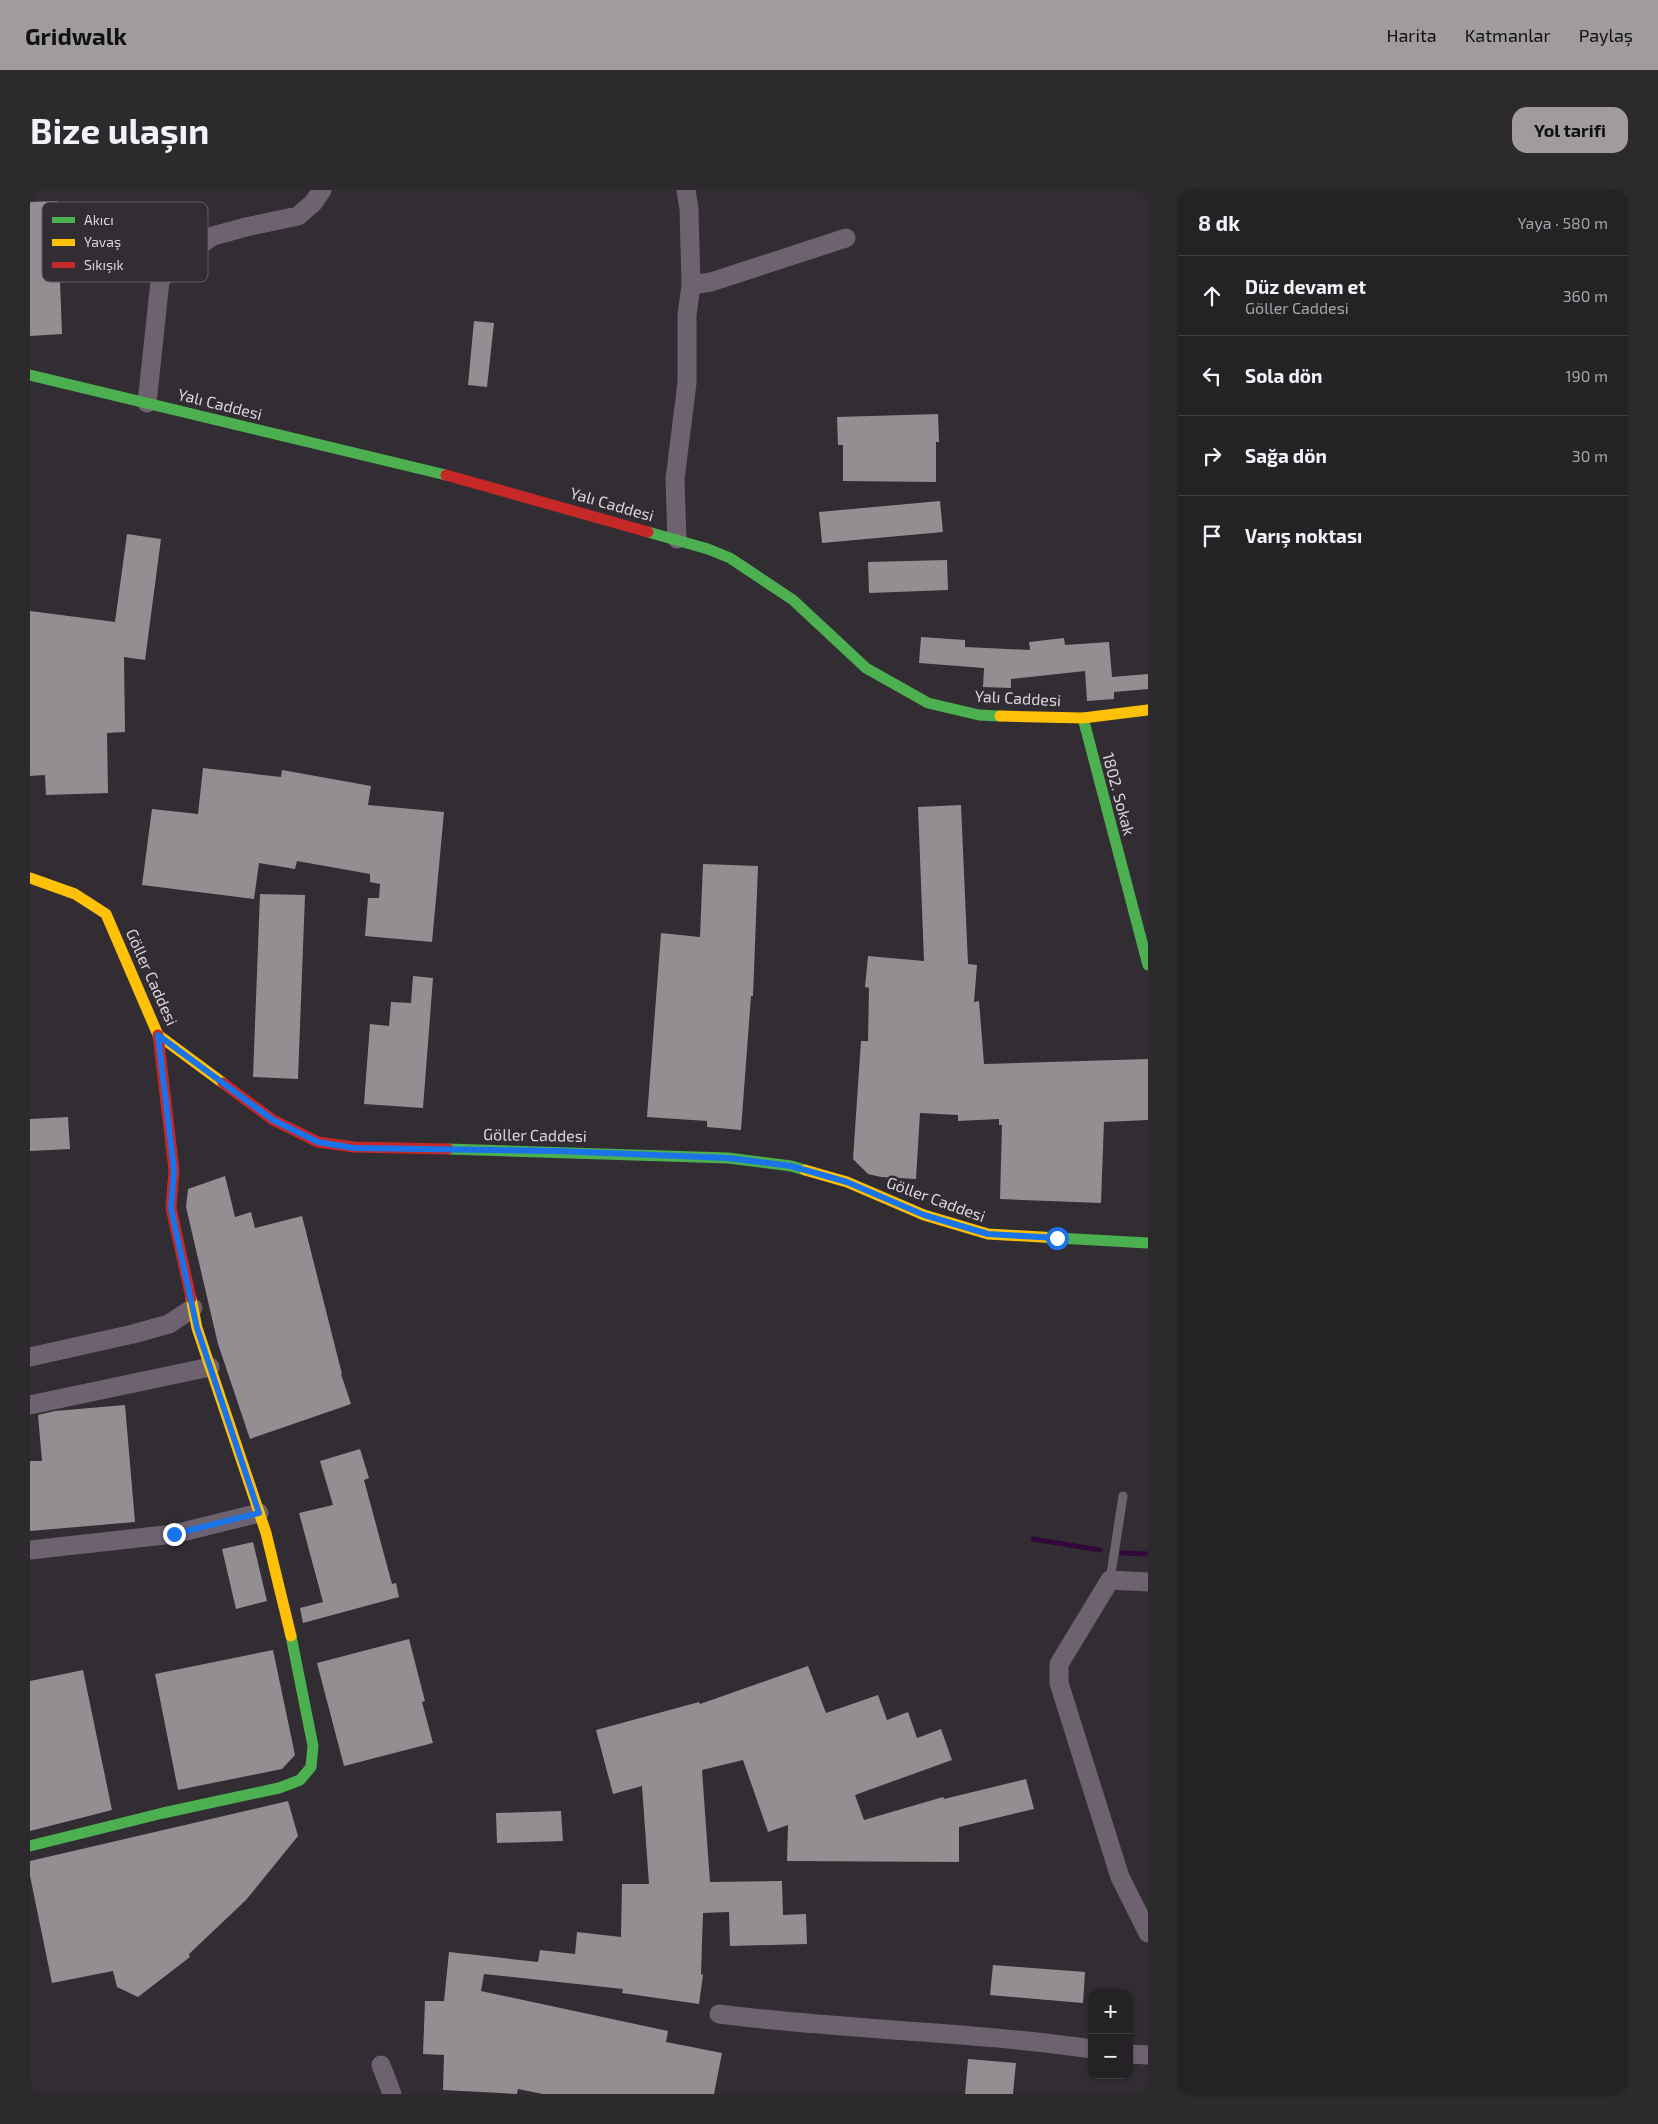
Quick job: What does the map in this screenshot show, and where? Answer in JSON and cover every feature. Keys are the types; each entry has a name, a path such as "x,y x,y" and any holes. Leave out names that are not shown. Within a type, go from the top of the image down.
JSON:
{"street":[{"path":"208,239 213,236 246,227 298,216 313,203 322,190"},
{"path":"677,540 675,479 687,383 687,315 691,285 689,208 686,190"},
{"path":"691,285 711,282 846,238"},
{"path":"147,403 160,282"},
{"name":"Yalı Caddesi","path":"30,375 458,478 677,540 730,558 793,600 866,668 928,703 979,715 1083,718 1148,710"},
{"name":"1802. Sokak","path":"1083,718 1148,965"},
{"name":"Göller Caddesi","path":"30,878 75,894 106,914 158,1035 273,1120 318,1142 354,1148 557,1151 728,1158 791,1166 847,1182 924,1215 988,1234 1148,1243"},
{"path":"30,1846 163,1813 279,1788 300,1780 311,1767 313,1746 287,1618 266,1532 197,1328 171,1208 174,1170 158,1035"},
{"path":"30,1357 169,1324 193,1308"},
{"path":"30,1405 210,1368"},
{"path":"30,1550 174,1534 259,1513"},
{"path":"1148,1582 1110,1580 1059,1664 1059,1683 1120,1877 1148,1933"},
{"path":"719,2014 779,2022 1040,2042 1088,2048"},
{"path":"1133,2054 1148,2055"},
{"path":"381,2064 392,2094"}],"lane":[{"path":"1110,1580 1122,1496"}],"building":[{"path":"57,201 42,202 42,282 60,282 62,334 30,336 30,202"},
{"path":"474,321 494,323 487,387 468,385"},
{"path":"938,414 939,442 936,442 936,482 843,481 843,445 838,445 837,417"},
{"path":"940,501 943,532 822,543 819,512"},
{"path":"127,534 161,539 145,660 124,657 125,732 107,733 108,793 46,795 45,775 30,776 30,611 115,622"},
{"path":"947,560 948,590 869,593 868,562"},
{"path":"921,637 965,640 965,647 1030,650 1029,642 1064,638 1065,645 1109,642 1112,677 1148,674 1148,689 1114,692 1114,699 1087,701 1085,671 1011,679 1011,688 983,687 984,668 919,663"},
{"path":"203,768 281,777 282,770 371,786 368,805 444,812 432,942 365,936 368,898 379,898 380,884 370,882 370,874 297,861 295,869 259,863 254,899 142,885 152,809 198,814"},
{"path":"961,805 968,964 977,965 974,1002 979,1001 984,1064 1148,1059 1148,1120 1104,1122 1101,1203 1000,1199 1002,1125 999,1125 999,1119 958,1121 958,1115 920,1113 916,1179 881,1177 868,1174 853,1159 861,1041 868,1041 869,988 865,987 868,956 924,961 918,807"},
{"path":"703,864 758,866 753,996 751,996 741,1130 707,1127 707,1121 647,1117 661,933 700,937"},
{"path":"260,894 305,895 298,1079 253,1077"},
{"path":"413,976 433,978 423,1108 364,1104 370,1024 389,1026 391,1002 411,1003"},
{"path":"68,1117 70,1149 30,1151 30,1119"},
{"path":"225,1176 235,1217 251,1212 255,1228 302,1216 341,1374 351,1404 250,1439 218,1344 186,1207 188,1189"},
{"path":"125,1405 135,1522 30,1531 30,1461 42,1461 38,1415 55,1411"},
{"path":"360,1449 369,1478 364,1480 392,1584 396,1583 399,1597 303,1623 300,1608 323,1602 299,1513 333,1505 320,1461"},
{"path":"253,1542 267,1601 236,1609 222,1549"},
{"path":"409,1639 425,1701 422,1702 433,1743 344,1766 317,1663"},
{"path":"273,1650 295,1755 282,1769 178,1790 155,1674"},
{"path":"808,1666 826,1713 878,1695 887,1720 908,1712 917,1738 941,1729 952,1760 855,1795 864,1820 943,1797 944,1799 1026,1779 1034,1809 959,1827 959,1862 787,1861 788,1825 768,1832 743,1760 702,1770 710,1882 782,1881 783,1915 806,1914 807,1944 730,1946 729,1912 703,1913 701,1974 703,1975 699,2004 622,1993 623,1989 484,1974 481,1991 668,2031 666,2042 722,2053 714,2094 543,2094 518,2089 517,2094 443,2090 444,2055 423,2054 425,2001 444,2001 449,1952 538,1962 540,1950 575,1954 577,1932 621,1937 622,1884 649,1884 642,1786 613,1794 596,1730 699,1702 700,1704"},
{"path":"83,1670 112,1810 30,1831 30,1681"},
{"path":"288,1801 298,1836 246,1900 189,1954 190,1957 138,1997 117,1987 113,1971 52,1983 30,1876 30,1861"},
{"path":"561,1811 563,1841 497,1843 496,1813"},
{"path":"993,1965 1085,1972 1083,2003 990,1995"},
{"path":"968,2059 1016,2063 1013,2094 965,2094"}],"waterway":[{"path":"1033,1539 1100,1550"},
{"path":"1122,1553 1148,1554"}],"traffic: fast":[{"path":"30,375 446,475"},
{"path":"648,532 708,549 730,558 793,600 866,668 928,703 979,715 1000,716"},
{"path":"1083,718 1148,965"},
{"path":"448,1149 728,1158 791,1166 805,1170"},
{"path":"1058,1238 1148,1243"},
{"path":"30,1846 163,1813 279,1788 300,1780 311,1767 313,1746 291,1636"}],"traffic: slow":[{"path":"1000,716 1083,718 1148,710"},
{"path":"30,878 75,894 106,914 158,1035 223,1083"},
{"path":"805,1170 847,1182 924,1215 988,1234 1058,1238"},
{"path":"191,1298 197,1328 266,1533 291,1636"}],"traffic: jam":[{"path":"446,475 648,532"},
{"path":"158,1035 174,1170 171,1208 191,1298"},
{"path":"223,1083 273,1120 318,1142 354,1147 448,1149"}],"route":[{"path":"174,1534 259,1513 197,1328 171,1208 174,1170 158,1035 273,1120 318,1142 354,1148 557,1151 728,1158 791,1166 847,1182 924,1215 988,1234 1057,1238"}]}
